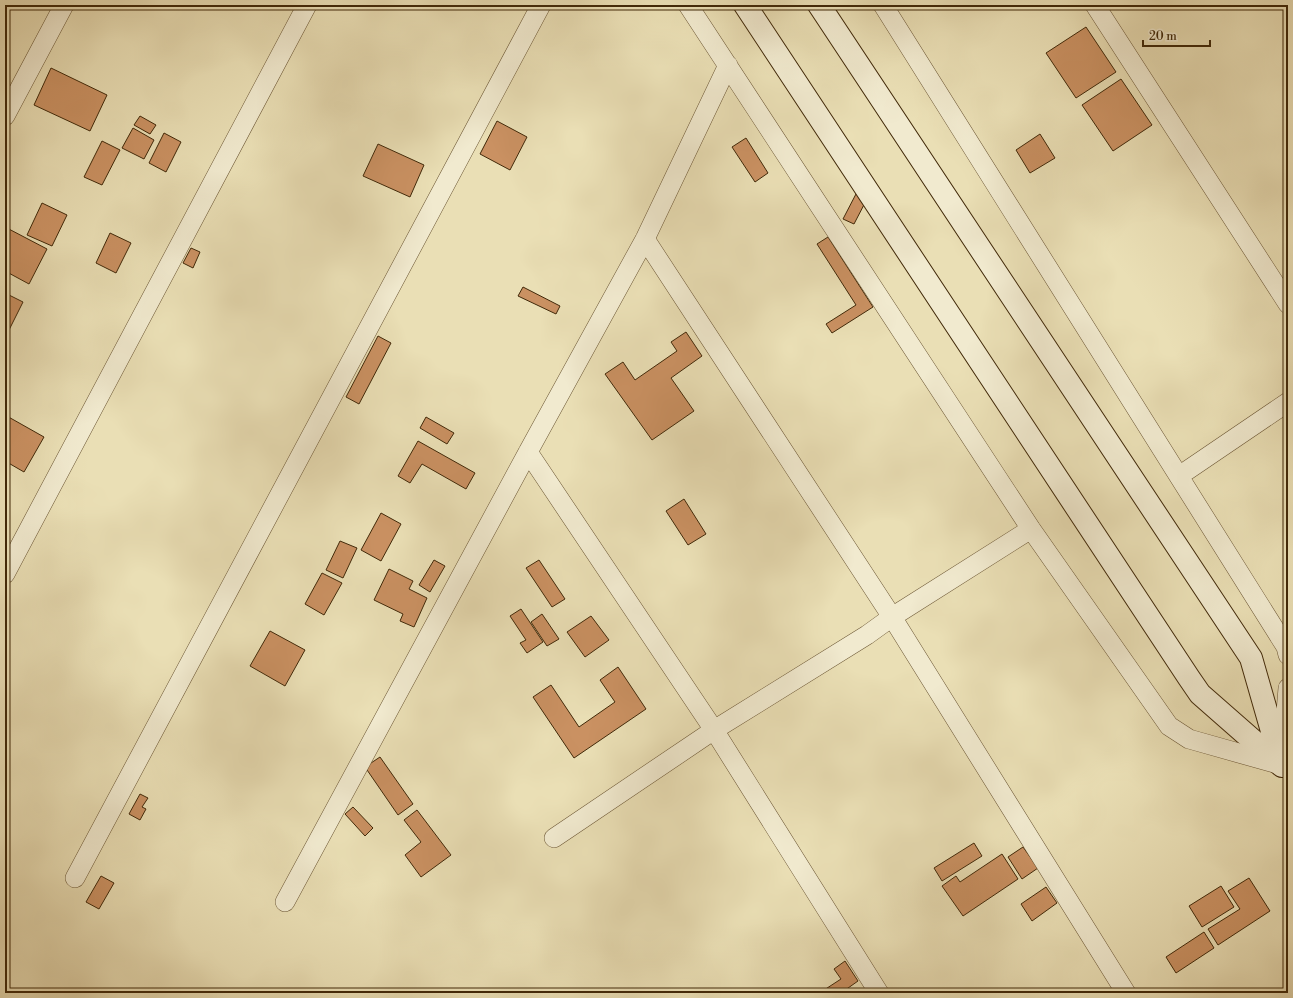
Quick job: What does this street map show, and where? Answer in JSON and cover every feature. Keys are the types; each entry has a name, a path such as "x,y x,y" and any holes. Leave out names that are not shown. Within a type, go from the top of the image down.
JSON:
{"street":[{"path":"5,116 64,5"},
{"path":"5,574 307,5"},
{"path":"75,878 541,5"},
{"path":"688,5 1031,529 1169,726 1189,739 1285,770"},
{"path":"745,5 1188,678 1200,694 1285,770"},
{"path":"819,5 1251,658 1285,770"},
{"path":"883,5 1286,647 1288,655"},
{"path":"1095,5 1288,304"},
{"path":"285,902 645,239 728,65"},
{"path":"645,239 892,617 1126,993"},
{"path":"1179,476 1288,402"},
{"path":"528,452 714,730 879,993"},
{"path":"554,838 714,730 1031,529"},
{"path":"1285,770 1288,688"}],"building":[{"path":"1086,27 1116,72 1076,98 1046,53"},
{"path":"51,68 107,95 90,131 34,105"},
{"path":"1121,79 1152,125 1113,151 1082,105"},
{"path":"140,116 156,125 150,134 134,125"},
{"path":"497,121 527,137 510,170 480,154"},
{"path":"133,128 154,140 144,159 122,148"},
{"path":"164,133 181,142 166,172 149,163"},
{"path":"1040,134 1055,158 1030,173 1016,150"},
{"path":"746,138 768,173 755,182 732,147"},
{"path":"102,141 120,150 102,185 84,177"},
{"path":"378,144 424,165 410,197 363,176"},
{"path":"857,192 868,197 854,224 843,219"},
{"path":"42,203 67,215 52,246 27,235"},
{"path":"5,227 47,249 29,284 5,271"},
{"path":"110,233 131,243 116,273 96,263"},
{"path":"828,237 873,307 832,333 826,324 856,305 817,244"},
{"path":"191,248 200,252 193,268 183,263"},
{"path":"523,287 560,306 556,314 518,296"},
{"path":"5,293 23,302 5,338"},
{"path":"686,332 702,356 671,378 694,411 652,440 605,374 623,362 635,380 677,351 671,342"},
{"path":"378,336 391,343 359,404 346,397"},
{"path":"5,415 44,437 24,472 5,461"},
{"path":"426,417 454,433 447,444 420,428"},
{"path":"418,441 475,473 466,489 422,464 410,483 398,476"},
{"path":"684,499 706,534 688,545 666,511"},
{"path":"381,513 401,524 381,561 361,550"},
{"path":"340,541 357,548 343,578 326,570"},
{"path":"434,560 445,566 430,592 419,585"},
{"path":"539,560 565,599 552,607 526,568"},
{"path":"389,569 413,581 409,589 427,598 414,627 400,621 403,614 374,600"},
{"path":"322,573 342,583 324,615 305,604"},
{"path":"521,609 543,642 527,653 520,643 526,640 510,616"},
{"path":"542,614 559,639 547,646 531,622"},
{"path":"591,616 609,640 585,657 567,632"},
{"path":"270,631 305,650 285,686 250,666"},
{"path":"618,667 646,709 574,758 533,697 551,685 579,727 615,702 600,680"},
{"path":"380,757 413,804 398,815 365,767"},
{"path":"140,794 148,798 142,807 146,809 140,820 129,814"},
{"path":"353,807 373,828 365,836 345,814"},
{"path":"417,810 451,855 421,877 405,855 421,842 404,820"},
{"path":"974,843 982,856 942,881 934,868"},
{"path":"1023,847 1038,868 1022,879 1008,857"},
{"path":"1002,854 1018,879 963,916 942,886 956,876 960,882"},
{"path":"101,876 114,883 99,909 86,902"},
{"path":"1249,878 1270,911 1218,945 1208,929 1240,909 1228,891"},
{"path":"1221,886 1234,907 1202,927 1189,906"},
{"path":"1046,887 1057,903 1032,921 1021,904"},
{"path":"1204,932 1214,948 1176,973 1166,957"},
{"path":"845,961 858,981 841,993 822,993 821,992 841,979 834,969"}]}
